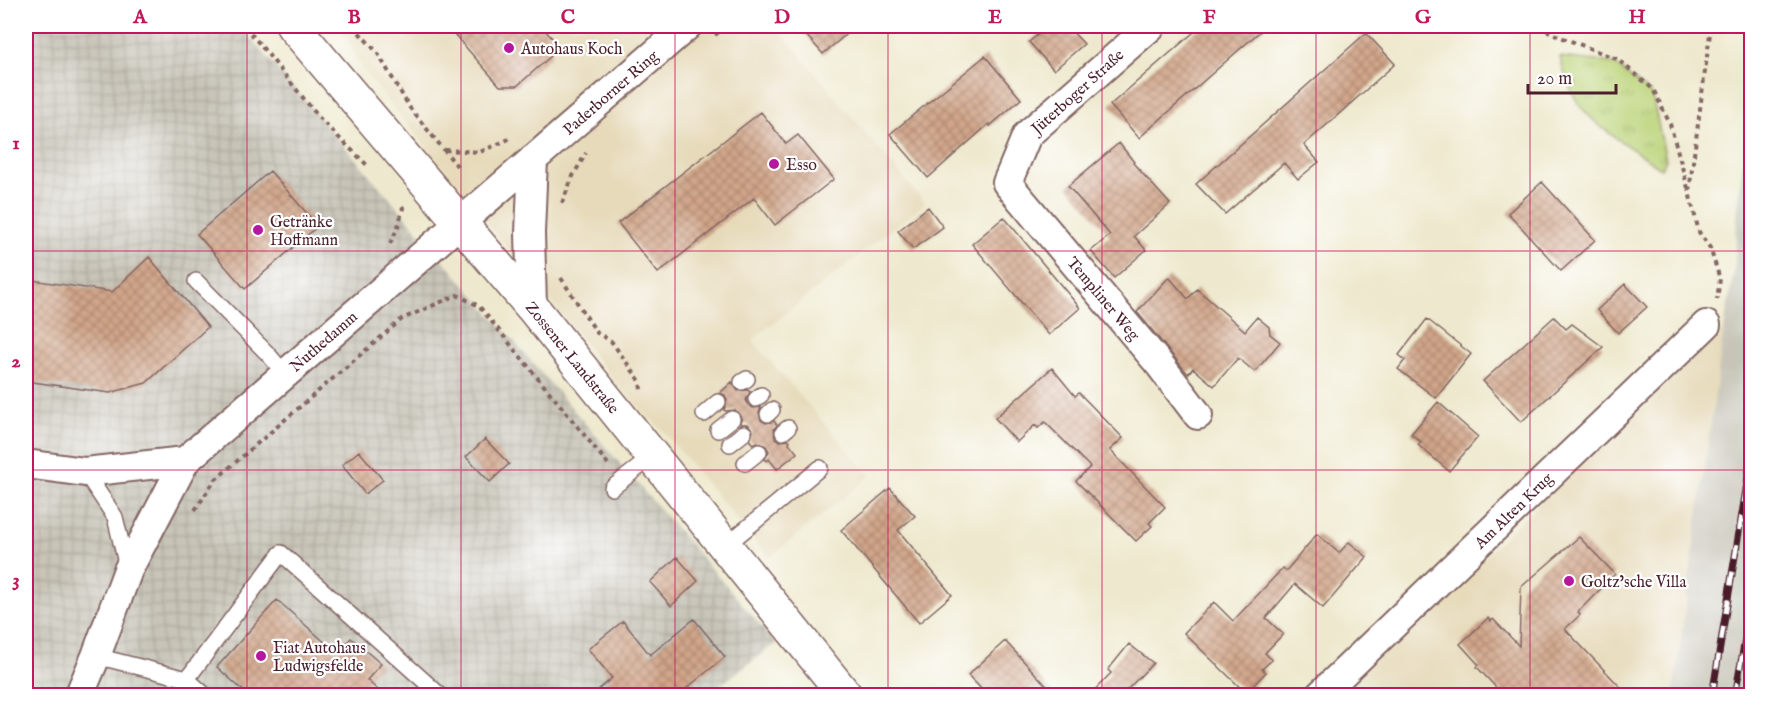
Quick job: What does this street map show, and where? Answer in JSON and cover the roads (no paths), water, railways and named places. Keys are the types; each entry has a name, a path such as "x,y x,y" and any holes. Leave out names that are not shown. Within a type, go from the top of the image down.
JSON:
{"main road":[{"name":"Zossener Landstraße","path":"293,26 532,307 846,696"}],"street":[{"name":"Jüterboger Straße","path":"1007,183 1027,135 1139,29"},
{"name":"Paderborner Ring","path":"461,222 533,159 698,33"},
{"path":"532,307 530,233 533,159"},
{"name":"Templiner Weg","path":"1007,183 1160,365 1198,415"},
{"name":"Nuthedamm","path":"79,696 128,570 185,461 461,222"},
{"name":"Am Alten Krug","path":"1319,696 1706,325"},
{"path":"26,464 85,472 185,461"}],"lane":[{"path":"196,281 285,374"},
{"path":"704,414 718,402"},
{"path":"718,430 732,419"},
{"path":"730,444 744,433"},
{"path":"745,463 759,452"},
{"path":"617,484 653,456"},
{"path":"725,546 820,468"},
{"path":"85,472 115,517 128,570"},
{"path":"187,679 281,553 441,696"},
{"path":"96,656 187,679 206,696"}],"railway":[{"path":"1712,696 1752,453"},
{"path":"1735,696 1752,599"}],"place":[{"name":"Autohaus Koch","path":"509,48"},
{"name":"Esso","path":"774,164"},
{"name":"Getränke Hoffmann","path":"258,230"},
{"name":"Goltz’sche Villa","path":"1569,581"},
{"name":"Fiat Autohaus Ludwigsfelde","path":"261,656"}]}
